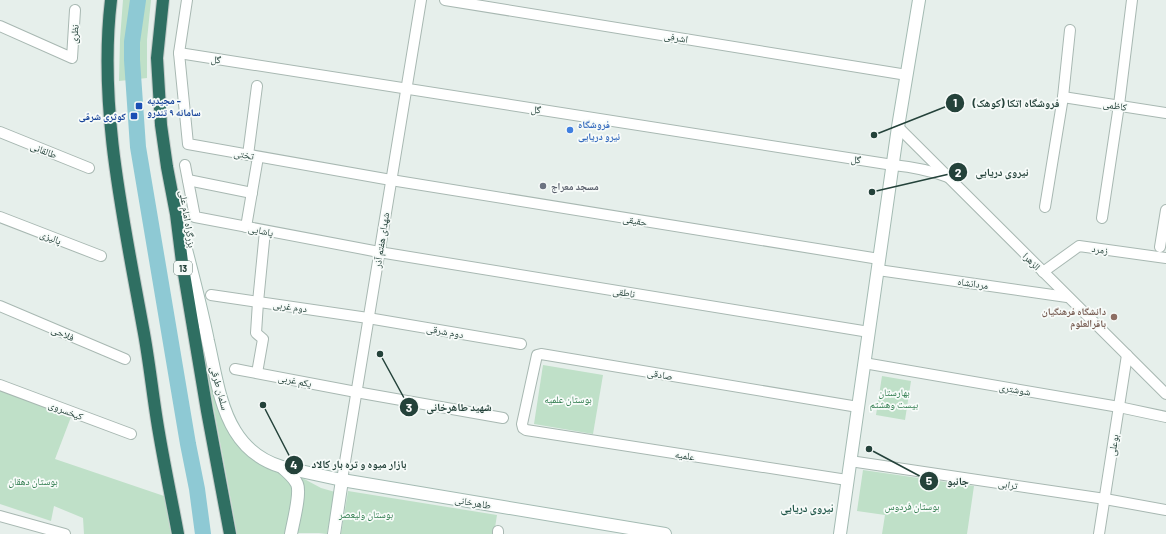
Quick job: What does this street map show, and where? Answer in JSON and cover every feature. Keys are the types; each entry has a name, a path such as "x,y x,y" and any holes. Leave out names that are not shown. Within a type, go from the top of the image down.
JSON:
{"highway":[{"path":"111,0 107,53 109,100 117,179 145,336 164,464 178,534"},
{"name":"بزرگراه امام علی","path":"163,0 157,58 161,125 207,412 230,534"}],"main road":[{"path":"840,534 898,127 919,0"},
{"name":"سلمان طرقی","path":"176,214 192,272 221,396 228,418 241,440 251,451 273,464 282,467 296,483 298,488 298,497 291,534"},
{"name":"طاهرخانی","path":"282,467 342,480 664,534"},
{"path":"334,534 342,480"}],"street":[{"path":"179,53 187,0"},
{"name":"شهدای هفتم آذر","path":"342,480 421,0"},
{"name":"اشرفی","path":"445,0 907,74"},
{"path":"1102,218 1119,105 1132,0"},
{"name":"نظری","path":"0,26 72,58 75,10"},
{"path":"1045,207 1063,97 1070,30"},
{"name":"گل","path":"179,53 918,168 948,177"},
{"name":"تختی","path":"179,53 188,144 391,180"},
{"path":"248,155 257,86"},
{"name":"کاظمی","path":"1063,97 1166,113"},
{"name":"الزهرا","path":"898,127 1166,394"},
{"name":"طالقانی","path":"0,132 89,168"},
{"path":"246,227 258,157"},
{"name":"پاشایی","path":"185,165 195,217 379,252"},
{"path":"188,180 252,193"},
{"name":"حقیقی","path":"391,180 879,264"},
{"path":"1160,247 1166,210"},
{"name":"پالیزی","path":"0,217 101,256"},
{"path":"257,373 263,339 256,333 265,231"},
{"name":"زمرد","path":"1042,272 1079,246 1166,258"},
{"name":"ناطقی","path":"379,252 869,332"},
{"name":"مردانشاه","path":"879,264 1067,297"},
{"name":"دوم غربی","path":"211,295 368,318"},
{"name":"فلاحی","path":"0,306 125,359"},
{"name":"دوم شرقی","path":"368,318 520,344"},
{"name":"صادقی","path":"523,428 522,424 536,355 541,354 858,407"},
{"name":"بوعلی","path":"1099,534 1127,355"},
{"name":"شوشتری","path":"864,362 1119,407 1166,417"},
{"name":"یکم غربی","path":"235,369 503,418"},
{"name":"کیخسروی","path":"0,385 131,434"},
{"name":"علمیه","path":"523,428 526,430 847,480"},
{"name":"ترابی","path":"850,461 1105,499 1166,510"},
{"path":"0,516 65,534"}],"green space":[{"path":"123,0 151,0 147,40 147,78 119,81"},
{"path":"197,314 234,438 242,451 253,460 273,471 286,475 295,486 286,534 237,534"},
{"name":"بوستان علمیه","path":"543,365 603,375 593,434 534,424"},
{"name":"بهارستان بیست وهشتم","path":"882,376 911,381 905,420 876,415"},
{"name":"بوستان دهقان","path":"0,390 71,417 55,459 164,496 171,534 84,534 83,518 54,506 51,521 0,504"},
{"name":"بوستان فردوس","path":"863,470 974,486 967,534 882,534 885,515 857,511"},
{"path":"293,473 321,488 335,492 327,534 295,533"},
{"name":"بوستان ولیعصر","path":"348,491 497,515 494,534 341,534"}],"waterway":[{"path":"138,0 132,42 138,147 188,444 197,489 203,534"}],"place":[{"name":"مجیدیه - سامانه ۹ تندرو","path":"139,106"},
{"name":"کوثری شرقی","path":"134,116"},
{"name":"فروشگاه نیرو دریایی","path":"570,130"},
{"name":"فروشگاه اتکا (کوهک)","path":"874,135"},
{"name":"مسجد معراج","path":"543,186"},
{"name":"نیروی دریایی","path":"872,192"},
{"name":"دانشگاه فرهنگیان باقرالعلوم","path":"1114,317"},
{"name":"شهید طاهرخانی","path":"380,354"},
{"name":"بازار میوه و تره بار کالاد","path":"263,405"},
{"name":"جانبو","path":"869,449"}],"district":[{"name":"نیروی دریایی","path":"807,507"}]}
